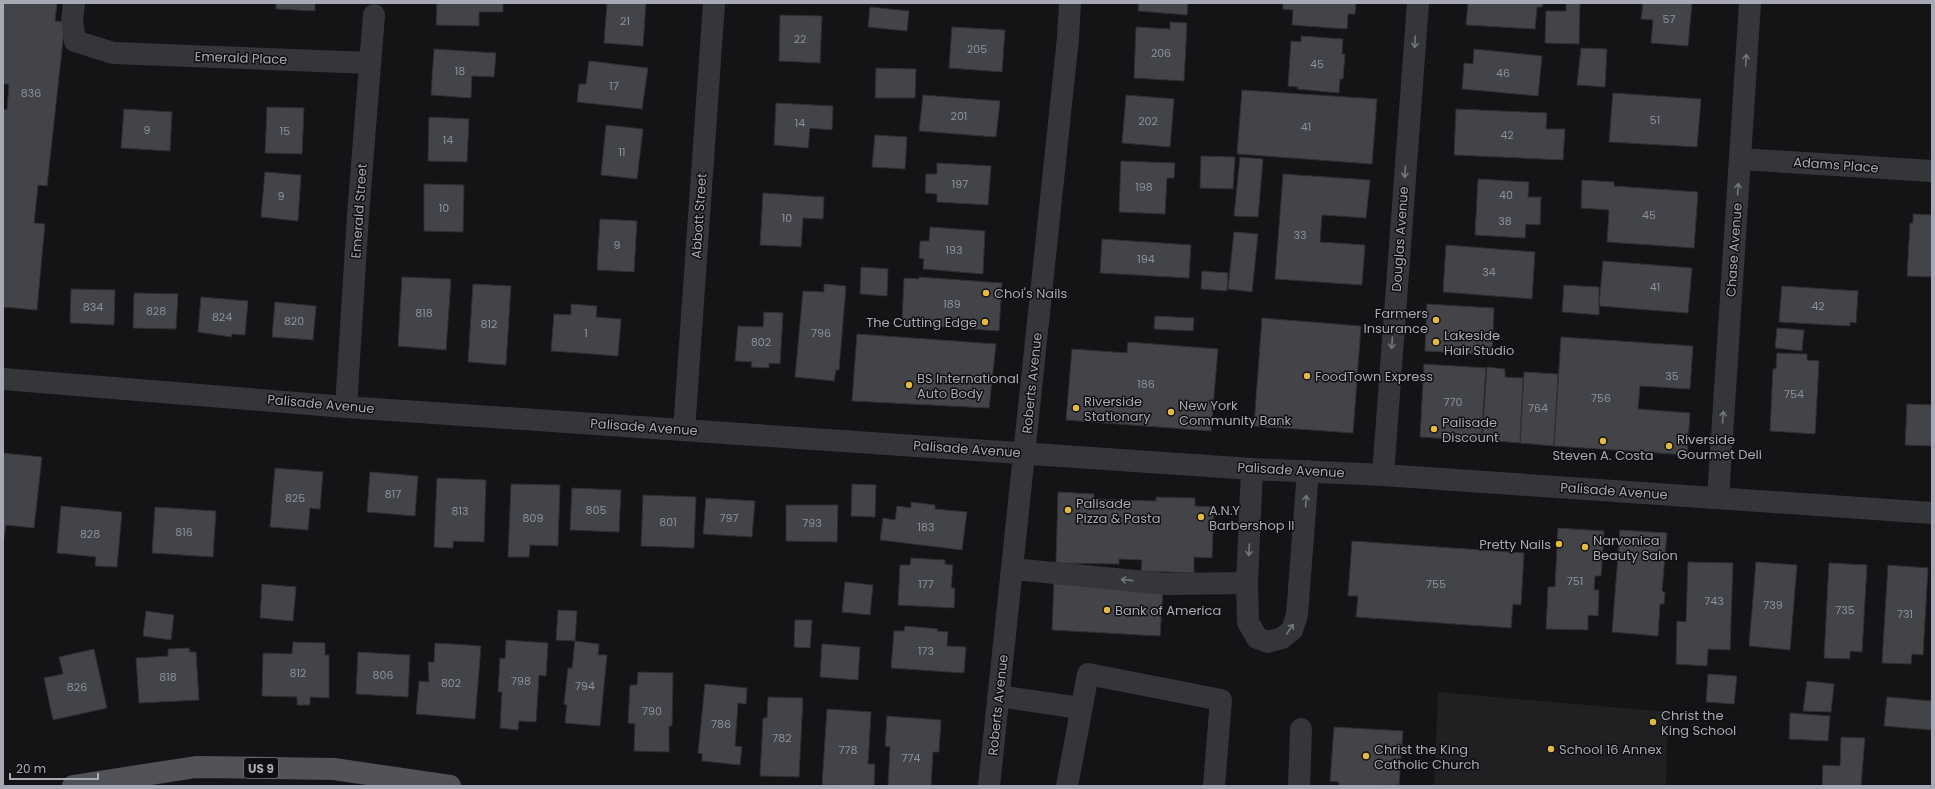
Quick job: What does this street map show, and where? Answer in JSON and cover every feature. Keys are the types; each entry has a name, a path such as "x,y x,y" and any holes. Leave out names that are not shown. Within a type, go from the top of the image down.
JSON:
{"main road":[{"name":"US 9","path":"73,786 196,767 334,769 450,786"}],"street":[{"name":"Emerald Place","path":"74,3 72,21 75,41 113,53 370,63"},
{"name":"Abbott Street","path":"684,430 714,3"},
{"name":"Roberts Avenue","path":"989,786 1068,38 1070,3"},
{"name":"Douglas Avenue","path":"1383,475 1418,3"},
{"name":"Chase Avenue","path":"1718,498 1750,3"},
{"name":"Emerald Street","path":"346,407 374,15"},
{"name":"Adams Place","path":"1740,159 1932,171"},
{"name":"Palisade Avenue","path":"3,379 346,407 1252,469 1383,475 1932,513"},
{"path":"1252,469 1247,583 1248,622 1257,638 1268,642 1282,638 1292,630 1297,615 1308,471"},
{"path":"1012,569 1166,584 1247,583"},
{"path":"1067,786 1080,708 1088,674 1222,700 1214,786"},
{"path":"998,696 1080,708"},
{"path":"1299,786 1301,728"}],"shaded area":[{"name":"School 16 Annex","path":"1438,692 1668,712 1666,786 1434,786"}],"building":[{"path":"3,3 57,3 55,21 65,22 47,186 38,185 34,223 45,224 37,310 3,307 3,109 7,110 9,84 3,84"},
{"path":"276,3 315,3 315,11 276,9"},
{"path":"437,3 503,3 503,12 479,12 479,26 436,25"},
{"path":"607,3 646,3 643,46 604,43"},
{"path":"1139,3 1188,3 1187,15 1138,11"},
{"path":"1283,3 1356,3 1355,14 1348,14 1347,29 1292,25 1293,10 1283,9"},
{"path":"1468,3 1543,3 1542,7 1537,7 1535,29 1466,25"},
{"path":"1566,3 1580,3 1579,44 1545,43 1546,11 1566,11"},
{"path":"1643,3 1692,3 1688,46 1651,43 1653,20 1641,19"},
{"path":"870,7 909,11 907,31 868,27"},
{"path":"780,15 822,16 820,63 779,61"},
{"path":"1170,22 1187,23 1184,81 1134,78 1136,27 1170,29"},
{"path":"952,27 1005,30 1002,72 949,68"},
{"path":"1301,36 1343,39 1342,54 1345,54 1343,79 1340,79 1339,93 1297,89 1298,87 1288,86 1291,41 1301,42"},
{"path":"1581,48 1607,49 1605,87 1577,85"},
{"path":"434,49 496,53 494,77 472,76 471,98 431,95"},
{"path":"1474,49 1542,56 1538,96 1462,89 1464,63 1473,64"},
{"path":"589,61 648,68 642,109 577,102 579,84 586,84"},
{"path":"876,68 916,69 915,98 875,98"},
{"path":"1242,90 1377,99 1372,164 1237,154"},
{"path":"1613,93 1701,99 1697,147 1609,142"},
{"path":"923,95 1000,101 996,137 919,131"},
{"path":"1126,95 1174,99 1170,147 1122,143"},
{"path":"776,103 833,106 832,130 810,128 808,148 774,145"},
{"path":"267,107 304,108 302,154 265,153"},
{"path":"124,109 172,112 170,151 121,148"},
{"path":"1456,109 1547,113 1546,129 1565,129 1563,160 1454,155"},
{"path":"429,117 469,119 467,162 428,161"},
{"path":"606,125 643,129 637,179 601,175"},
{"path":"875,135 907,137 905,169 872,167"},
{"path":"1201,156 1235,157 1233,189 1200,188"},
{"path":"1240,157 1263,159 1258,217 1234,216"},
{"path":"1121,161 1175,163 1174,178 1167,178 1165,214 1119,212"},
{"path":"937,163 991,166 988,205 937,202 937,194 925,193 926,174 937,174"},
{"path":"265,172 301,175 298,221 261,217"},
{"path":"1283,174 1370,180 1366,218 1322,215 1320,242 1365,245 1362,285 1275,279"},
{"path":"1478,179 1529,182 1528,197 1541,197 1540,225 1526,224 1525,238 1475,235"},
{"path":"1582,180 1614,182 1614,186 1698,192 1694,248 1607,242 1609,210 1581,208"},
{"path":"424,184 464,185 463,232 424,231"},
{"path":"763,193 824,197 823,219 803,218 801,247 760,245"},
{"path":"1913,214 1932,215 1932,277 1907,276 1910,223 1913,223"},
{"path":"600,219 637,221 634,272 597,270"},
{"path":"930,227 985,231 983,274 923,269 924,259 919,258 920,241 929,241"},
{"path":"1234,232 1258,234 1252,292 1228,289"},
{"path":"1102,239 1191,245 1189,278 1100,273"},
{"path":"1446,245 1535,252 1532,299 1443,292"},
{"path":"1603,261 1692,268 1688,313 1599,306"},
{"path":"861,267 888,269 887,296 860,294"},
{"path":"1202,271 1228,273 1227,291 1201,289"},
{"path":"402,277 451,279 446,350 398,346"},
{"path":"919,277 1002,283 999,331 902,324 904,278 919,279"},
{"path":"473,284 511,286 506,365 468,362"},
{"path":"824,284 846,286 839,370 836,370 834,381 795,377 803,291 824,292"},
{"path":"1564,285 1599,287 1599,315 1562,312"},
{"path":"1782,286 1858,291 1856,323 1850,322 1850,326 1779,322"},
{"path":"71,289 115,290 114,325 70,323"},
{"path":"134,293 178,294 176,329 133,328"},
{"path":"201,297 248,301 245,335 232,334 231,337 198,332"},
{"path":"275,302 316,306 313,340 272,337"},
{"path":"571,304 597,306 596,317 621,319 618,356 551,351 554,314 571,315"},
{"path":"1427,304 1494,308 1492,355 1425,351"},
{"path":"764,312 783,313 780,364 769,363 769,368 751,367 752,362 735,361 738,326 763,327"},
{"path":"1155,316 1194,318 1193,331 1154,329"},
{"name":"FoodTown Express","path":"1262,318 1361,326 1353,433 1254,426"},
{"path":"1777,328 1804,330 1802,351 1775,348"},
{"path":"857,334 996,344 989,408 852,401"},
{"path":"1561,337 1693,346 1690,389 1640,386 1638,409 1690,413 1687,455 1554,446"},
{"path":"1128,342 1218,349 1211,431 1066,420 1072,349 1127,353"},
{"path":"1777,353 1807,354 1807,360 1819,361 1815,434 1770,431 1773,369 1776,369"},
{"path":"1424,364 1486,368 1481,441 1420,437"},
{"path":"1487,367 1505,369 1505,377 1523,378 1520,443 1482,440"},
{"path":"1524,372 1558,374 1554,446 1520,443"},
{"path":"1907,404 1932,405 1932,446 1905,445"},
{"path":"3,453 42,457 34,528 6,525 4,539 3,538"},
{"path":"275,468 323,472 320,509 310,508 308,530 270,527"},
{"path":"370,472 418,476 415,516 367,512"},
{"path":"437,478 486,480 484,542 453,541 453,548 434,547"},
{"path":"511,484 560,485 558,546 530,545 529,557 508,557"},
{"path":"852,484 876,485 875,517 851,516"},
{"path":"572,488 621,490 619,532 570,530"},
{"path":"1058,492 1094,494 1094,499 1156,501 1156,497 1195,498 1195,506 1214,507 1212,558 1194,557 1194,573 1141,571 1142,560 1119,559 1119,564 1056,563"},
{"path":"643,495 696,497 694,548 641,546"},
{"path":"706,498 755,501 752,537 703,534"},
{"path":"911,502 935,505 935,509 967,512 962,550 880,540 883,518 895,520 897,506 911,508"},
{"path":"786,505 838,505 837,542 786,541"},
{"path":"61,506 122,512 117,567 95,566 96,557 57,553"},
{"path":"155,507 216,511 213,557 152,553"},
{"path":"1558,528 1604,531 1601,576 1595,576 1594,590 1599,590 1598,616 1588,615 1588,630 1546,629 1548,587 1555,587"},
{"path":"1620,530 1667,533 1662,591 1665,592 1664,604 1660,604 1658,636 1612,632"},
{"path":"1352,541 1524,553 1521,605 1513,604 1511,628 1356,617 1358,596 1348,596"},
{"path":"911,558 945,560 945,564 953,565 951,588 955,588 954,608 898,605 900,565 910,565"},
{"path":"1688,562 1733,563 1730,650 1708,649 1707,666 1676,664 1677,621 1686,622"},
{"path":"1756,562 1797,565 1790,650 1749,646"},
{"path":"1829,563 1867,565 1862,652 1850,651 1850,659 1824,658"},
{"path":"1888,565 1928,568 1923,655 1912,654 1911,664 1882,663"},
{"path":"845,582 873,585 870,615 842,612"},
{"name":"Bank of America","path":"1054,583 1163,589 1160,636 1052,630"},
{"path":"262,584 296,587 293,621 260,618"},
{"path":"558,610 577,611 575,641 556,640"},
{"path":"146,611 174,615 171,640 143,636"},
{"path":"795,620 812,620 810,648 794,647"},
{"path":"905,626 938,629 937,631 948,632 947,646 966,647 964,673 891,668 894,631 904,631"},
{"path":"506,640 548,643 546,676 539,675 536,722 519,721 518,730 500,728 502,692 498,692 500,658 505,659"},
{"path":"575,641 599,644 598,655 607,655 600,726 565,723 567,705 564,704 568,668 572,668"},
{"path":"293,642 325,643 325,655 329,655 329,698 310,697 310,705 297,705 297,697 262,696 263,653 292,654"},
{"path":"435,643 481,646 475,719 416,714 419,681 429,682 428,662 434,662"},
{"path":"822,644 860,647 858,680 820,677"},
{"path":"189,648 190,652 196,652 199,700 139,703 136,658 168,656 168,649"},
{"path":"94,649 107,708 53,720 44,678 63,674 59,657"},
{"path":"358,652 410,655 408,697 356,694"},
{"path":"638,672 673,673 672,726 669,726 669,752 634,751 635,724 628,723 630,685 637,685"},
{"path":"1708,674 1737,676 1734,704 1706,702"},
{"path":"1807,681 1834,684 1831,712 1803,711"},
{"path":"705,684 747,688 746,704 738,703 735,746 742,747 740,765 702,761 702,754 698,753"},
{"path":"768,697 803,698 799,777 760,776 763,718 767,718"},
{"path":"1887,697 1932,701 1932,730 1884,726"},
{"path":"827,709 871,712 868,764 875,764 874,786 822,785"},
{"path":"1790,713 1830,716 1828,741 1789,739"},
{"path":"887,716 941,720 939,752 933,752 931,786 888,786 890,747 885,746"},
{"name":"Christ the King Catholic Church","path":"1334,727 1403,731 1399,785 1339,786 1339,782 1330,781"},
{"path":"1841,737 1865,738 1861,786 1822,786 1823,765 1840,766"}],"place":[{"name":"Choi's Nails","path":"986,293"},
{"name":"Farmers Insurance","path":"1436,320"},
{"name":"The Cutting Edge","path":"985,322"},
{"name":"Lakeside Hair Studio","path":"1436,342"},
{"name":"FoodTown Express","path":"1307,376"},
{"name":"BS International Auto Body","path":"909,385"},
{"name":"Riverside Stationary","path":"1076,408"},
{"name":"New York Community Bank","path":"1171,412"},
{"name":"Palisade Discount","path":"1434,429"},
{"name":"Steven A. Costa","path":"1603,441"},
{"name":"Riverside Gourmet Deli","path":"1669,446"},
{"name":"Palisade Pizza & Pasta","path":"1068,510"},
{"name":"A.N.Y Barbershop II","path":"1201,517"},
{"name":"Pretty Nails","path":"1559,544"},
{"name":"Narvonica Beauty Salon","path":"1585,547"},
{"name":"Bank of America","path":"1107,610"},
{"name":"Christ the King School","path":"1653,722"},
{"name":"School 16 Annex","path":"1551,749"},
{"name":"Christ the King Catholic Church","path":"1366,756"}]}
